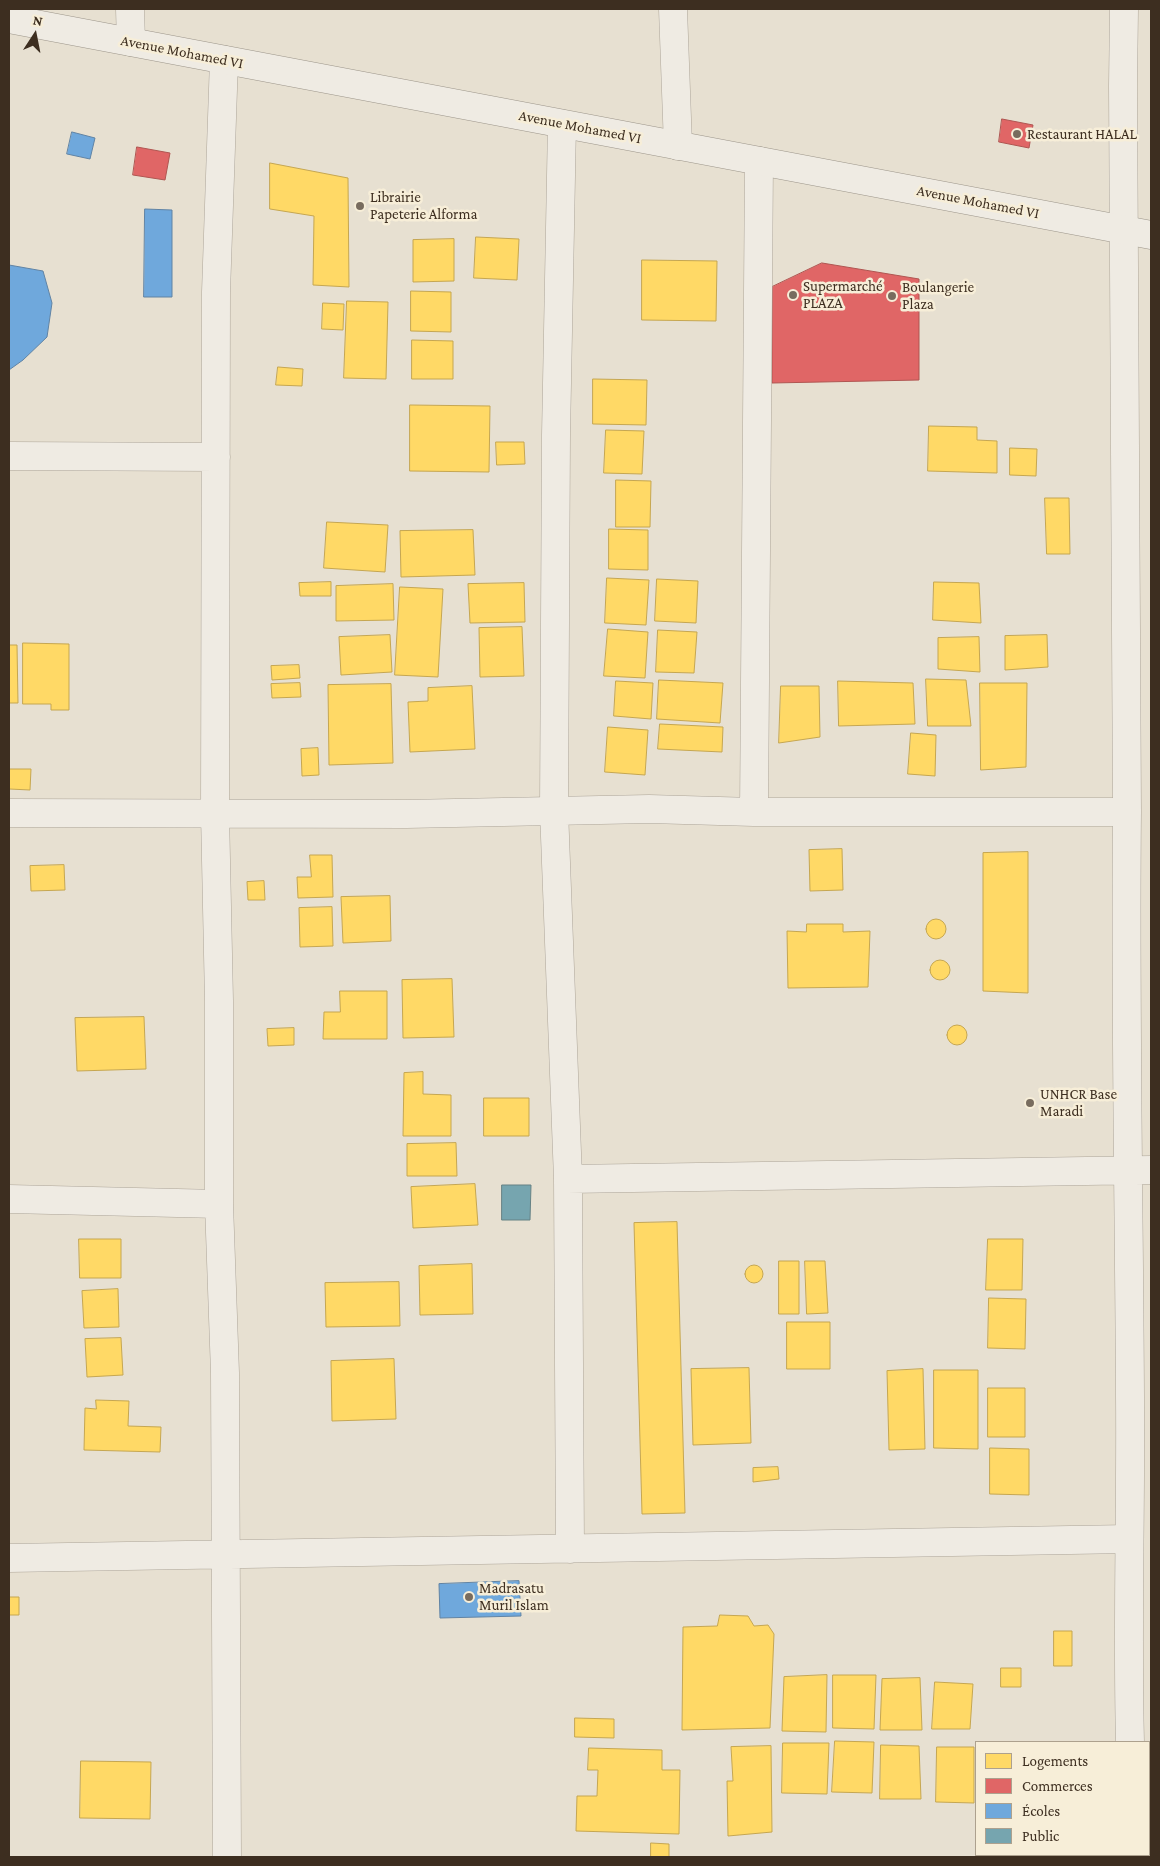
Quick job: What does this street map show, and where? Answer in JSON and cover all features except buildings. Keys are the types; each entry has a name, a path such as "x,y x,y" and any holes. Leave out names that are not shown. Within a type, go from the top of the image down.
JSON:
{"street":[{"path":"130,9 131,42"},
{"path":"673,9 678,146"},
{"path":"1124,9 1122,86 1125,230 1126,917 1140,1170 1129,1539 1130,1741"},
{"name":"Avenue Mohamed VI","path":"9,19 1151,235"},
{"path":"224,60 216,292 215,814 219,1001 219,1204 224,1373 227,1857"},
{"path":"562,124 556,445 554,810 568,1179 570,1549"},
{"path":"754,812 759,161"},
{"path":"9,456 216,457"},
{"path":"9,814 406,814 649,809 754,812 1127,812"},
{"path":"568,1179 1140,1170"},
{"path":"9,1199 219,1204"},
{"path":"9,1558 1129,1539"}],"place":[{"name":"Restaurant HALAL","path":"1017,134"},
{"name":"Librairie Papeterie Alforma","path":"360,206"},
{"name":"Supermarché PLAZA","path":"793,295"},
{"name":"Boulangerie Plaza","path":"892,296"},
{"name":"UNHCR Base Maradi","path":"1030,1103"},
{"name":"Madrasatu Muril Islam","path":"469,1597"}]}
